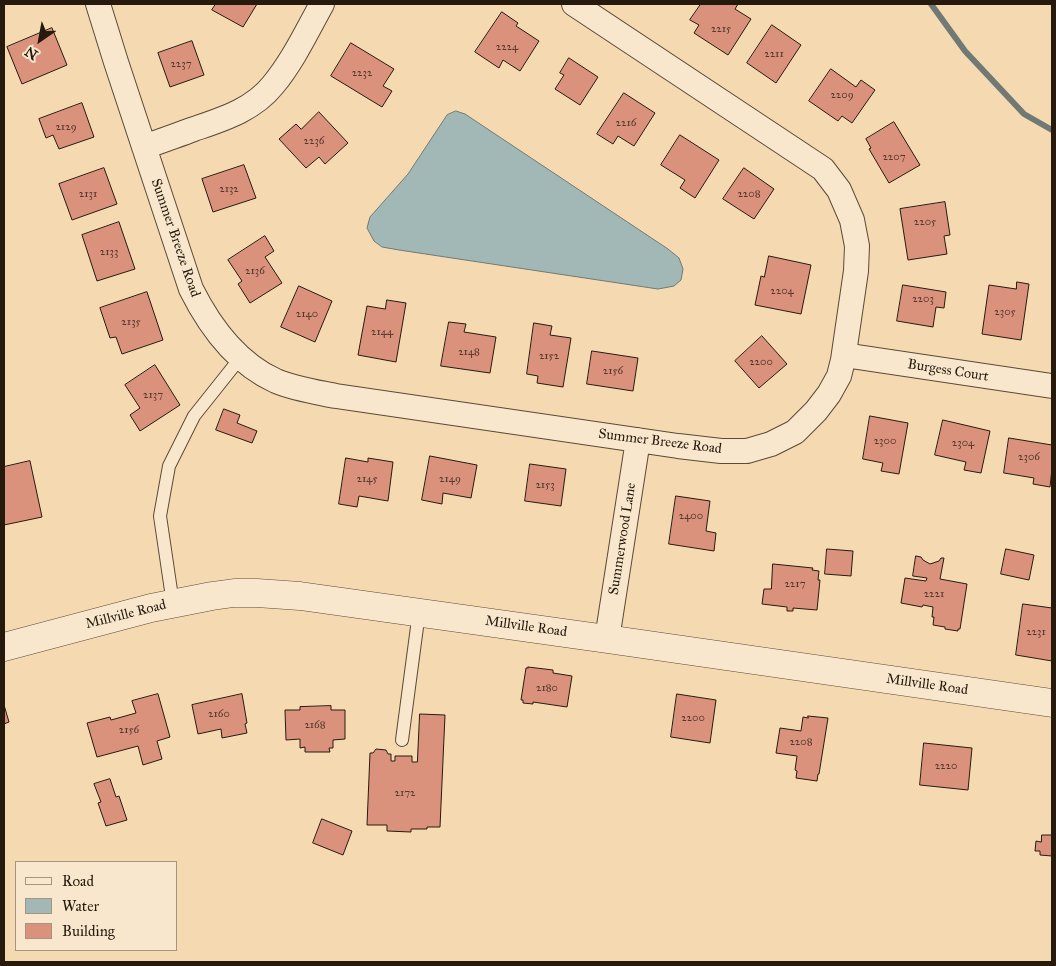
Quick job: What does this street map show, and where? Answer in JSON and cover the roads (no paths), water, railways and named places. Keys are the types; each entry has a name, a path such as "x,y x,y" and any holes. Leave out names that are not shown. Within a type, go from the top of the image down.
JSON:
{"street":[{"name":"Summer Breeze Road","path":"98,4 191,289 201,309 214,328 231,349 252,366 276,380 300,389 346,398 721,451 747,450 771,444 795,432 816,411 829,394 839,376 844,355 856,271 857,246 852,220 839,190 823,169 805,156 574,4"},
{"path":"144,147 226,118 258,100 272,87 285,70 322,4"},
{"name":"Burgess Court","path":"844,355 1052,386"},
{"name":"Summerwood Lane","path":"607,638 638,440"},
{"name":"Millville Road","path":"4,647 151,608 212,596 234,593 257,593 300,596 607,638 1052,703"}],"lane":[{"path":"172,604 160,516 169,466 194,416 241,358"},
{"path":"402,740 419,612"}],"water":[{"path":"456,111 465,114 668,249 679,258 683,269 681,280 674,286 658,289 399,250 382,247 374,241 367,228 370,217 408,174 447,115"}],"waterway":[{"path":"931,4 965,51 1024,114 1052,130"}]}
